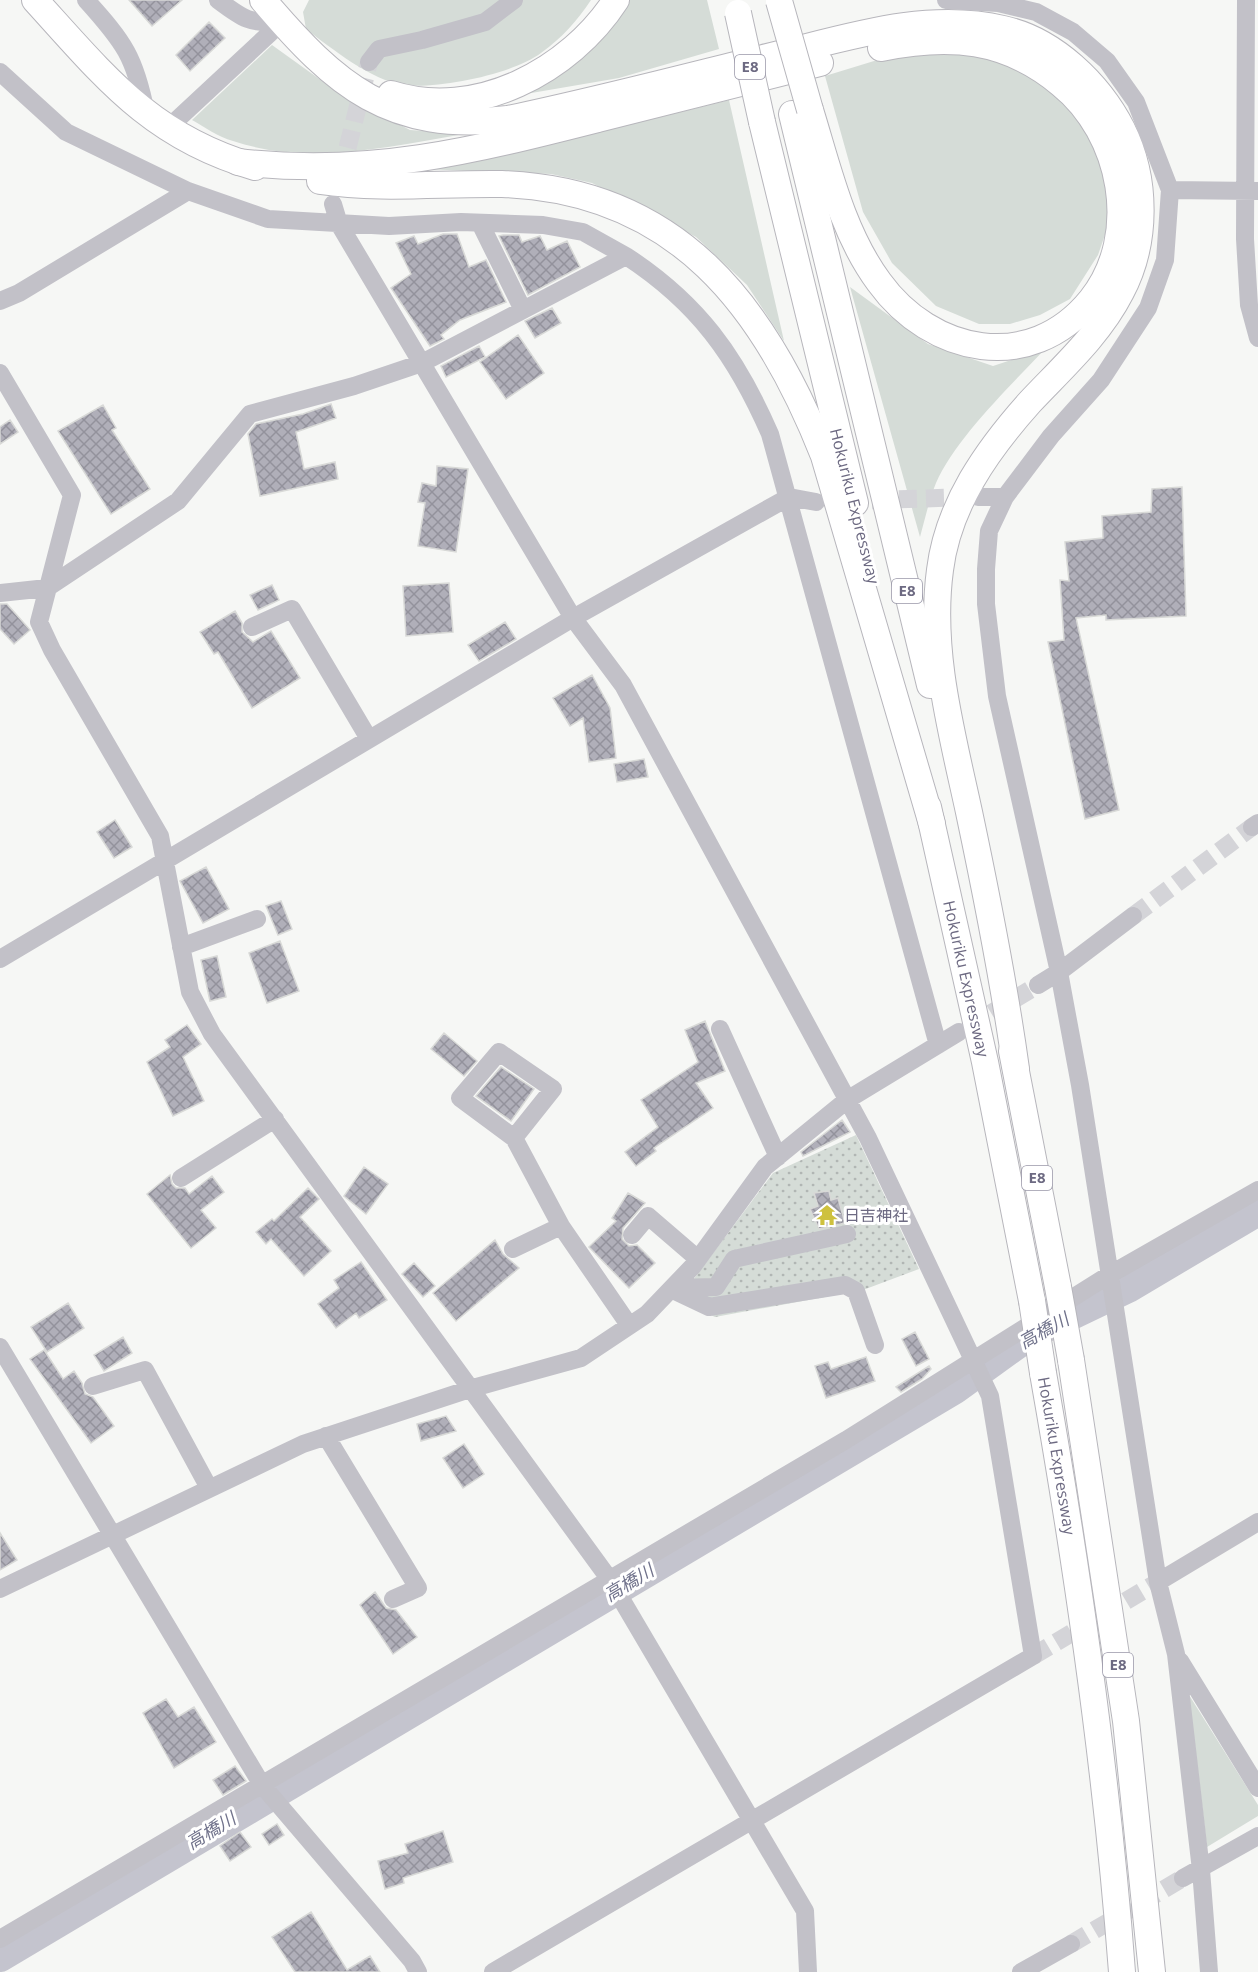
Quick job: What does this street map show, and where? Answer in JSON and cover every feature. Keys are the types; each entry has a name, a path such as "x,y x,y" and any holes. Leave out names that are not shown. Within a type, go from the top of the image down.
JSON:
{"highway":[{"path":"35,0 102,74 146,113 167,129 212,153 238,162 308,179 369,187 503,184 562,192 621,210 648,223 673,238 720,277 752,317 776,353 808,416 820,446 932,824"},
{"path":"263,0 300,42 359,93 403,113 453,122 508,119 856,36 925,23 982,24 1016,33 1052,52 1072,66 1104,99 1129,144 1137,168 1140,215 1139,237 1133,263 1124,288 1097,329 1017,418 984,459 955,512 940,568 937,606 943,682 1004,976 1016,1069"},
{"path":"300,42 341,73 378,90 422,100 465,98 498,91 546,70 585,39 616,0"},
{"name":"Hokuriku Expressway","path":"773,2 801,112 960,814 1016,1069 1058,1287 1126,1721 1152,1972"},
{"name":"Hokuriku Expressway","path":"737,7 762,122 932,824 985,1062 1032,1301 1076,1568 1100,1744 1122,1972"},
{"path":"238,162 320,168 372,166 441,156 531,136 860,52 927,41 955,40 981,44 1007,50 1051,76 1074,94 1093,116 1106,141 1116,166 1119,221 1114,250 1106,274 1092,299 1055,332 1035,341 1012,345 990,347 951,341 913,320 878,282 852,236 801,112"}],"street":[{"path":"86,0 123,43 139,75 146,113"},
{"path":"218,0 235,13 256,23 282,22"},
{"path":"369,62 379,49 422,40 485,22 514,0"},
{"path":"946,0 998,3 1036,12 1081,39 1107,61 1136,102 1170,190 1165,260 1148,308 1101,380 1051,436 1005,497 988,531 986,604 997,696 1059,972 1080,1085 1158,1582 1176,1654 1201,1870 1209,1972"},
{"path":"1246,0 1251,190 1249,305 1258,338"},
{"path":"167,129 282,22"},
{"path":"0,72 66,132 188,191 268,219 339,224 543,225 583,232 626,256 662,280 693,310 733,362 752,394 770,435 789,497 938,1045"},
{"path":"1170,190 1251,190"},
{"path":"0,301 19,293 188,191"},
{"path":"333,204 339,224 573,618 623,685 847,1100 975,1361 990,1395 1033,1656 493,1972"},
{"path":"480,224 523,310"},
{"path":"0,593 47,588 178,501 250,414 354,386 422,363 626,256"},
{"path":"0,374 72,495 39,622 52,650 160,836 190,992 212,1034 610,1580 805,1911 808,1972"},
{"path":"0,959 573,618 789,497 816,502"},
{"path":"978,497 1005,497"},
{"path":"252,627 292,609 369,739"},
{"path":"1038,985 1059,972 1133,916"},
{"path":"181,947 257,919"},
{"path":"720,1029 778,1157"},
{"path":"0,1589 303,1444 472,1388 581,1358 647,1314 698,1259 765,1167 847,1100 959,1032"},
{"path":"514,1138 553,1089 499,1052 460,1098 514,1138 561,1226 629,1325"},
{"path":"181,1178 275,1119"},
{"path":"0,1939 610,1580 975,1361 1109,1275 1258,1190"},
{"path":"632,1235 648,1216 698,1259"},
{"path":"513,1249 561,1226"},
{"path":"670,1288 716,1287 734,1259 847,1234"},
{"path":"670,1288 709,1307 845,1285 856,1291 875,1345"},
{"path":"1,1352 262,1785 412,1961 417,1972"},
{"path":"93,1386 144,1370 209,1488"},
{"path":"326,1436 418,1588 393,1599"},
{"path":"1158,1582 1258,1522"},
{"path":"1176,1654 1258,1788"},
{"path":"1184,1878 1258,1836"},
{"path":"1021,1972 1071,1944"}],"shaded area":[{"path":"309,0 591,0 562,35 529,61 475,78 419,86 392,82 366,71 306,29 303,12"},
{"path":"627,0 707,0 719,49 619,78 490,100 551,74 587,51 616,20"},
{"path":"272,45 336,91 410,130 464,134 348,152 290,152 261,148 227,139 192,120"},
{"path":"966,48 1010,59 1072,104 1111,176 1109,223 1098,255 1070,299 1040,315 1010,324 979,324 936,306 892,263 863,212 825,76 910,50"},
{"path":"729,100 784,341 747,285 696,237 592,183 551,174 422,169 567,140"},
{"path":"850,287 928,344 993,366 1045,349 985,413 956,449 936,483 920,537"},
{"path":"856,1135 919,1269 863,1290 715,1317 678,1300 773,1173"},
{"path":"1189,1695 1258,1805 1258,1816 1207,1847"}],"building":[{"path":"129,0 182,0 152,26"},
{"path":"209,22 225,38 190,71 176,55"},
{"path":"443,234 457,234 469,267 486,260 506,302 460,320 441,335 444,339 430,346 391,288 411,274 396,243 414,236 418,244"},
{"path":"519,235 522,242 540,236 547,250 567,241 580,267 528,295 499,236"},
{"path":"552,308 561,323 535,338 525,321"},
{"path":"518,335 544,373 506,399 480,362"},
{"path":"479,346 485,357 446,377 441,366"},
{"path":"331,404 336,418 296,432 304,469 335,462 338,479 260,496 248,434 256,424 303,414"},
{"path":"103,405 116,428 112,430 150,489 111,514 58,431"},
{"path":"10,420 18,432 0,444 0,427"},
{"path":"437,466 468,469 456,552 418,546 425,503 418,502 422,483 436,486"},
{"path":"1182,487 1186,616 1106,620 1106,615 1076,618 1119,810 1085,819 1048,642 1064,640 1060,580 1069,581 1065,542 1103,538 1102,516 1151,512 1152,489"},
{"path":"449,583 453,632 406,636 403,586"},
{"path":"272,585 279,600 258,610 250,595"},
{"path":"0,604 7,604 30,630 14,644 0,629"},
{"path":"235,611 242,623 242,632 253,642 271,631 300,678 252,708 218,652 214,654 200,632"},
{"path":"505,622 516,639 479,661 468,645"},
{"path":"592,675 610,708 616,758 589,762 583,718 570,726 553,698"},
{"path":"644,759 648,777 617,782 614,764"},
{"path":"115,820 132,847 114,858 97,832"},
{"path":"206,867 229,909 203,923 180,881"},
{"path":"281,901 292,929 278,935 266,906"},
{"path":"280,941 299,991 267,1003 249,953"},
{"path":"217,956 226,997 210,1001 201,960"},
{"path":"705,1021 725,1071 696,1083 713,1108 654,1148 656,1151 636,1166 625,1152 658,1127 641,1100 698,1062 685,1030"},
{"path":"187,1025 201,1044 183,1057 204,1101 173,1116 147,1062 170,1047 165,1040"},
{"path":"444,1033 477,1061 464,1076 431,1049"},
{"path":"501,1067 534,1089 511,1121 476,1096"},
{"path":"842,1120 850,1132 803,1156 801,1152"},
{"path":"364,1167 388,1184 366,1214 344,1196"},
{"path":"170,1175 172,1184 176,1188 185,1188 189,1194 212,1176 224,1192 201,1210 216,1228 191,1248 147,1194"},
{"path":"308,1188 319,1199 300,1217 331,1251 304,1276 271,1239 266,1244 256,1232 272,1219 274,1221"},
{"path":"829,1191 831,1200 838,1198 845,1223 819,1229 810,1209 818,1206 814,1193"},
{"path":"628,1193 645,1203 623,1228 622,1239 629,1246 637,1245 655,1263 629,1288 589,1247 616,1221 612,1218"},
{"path":"495,1240 503,1254 519,1268 456,1321 433,1293"},
{"path":"361,1262 387,1300 359,1318 356,1313 336,1328 318,1304 339,1288 334,1280"},
{"path":"414,1263 435,1286 423,1297 402,1274"},
{"path":"68,1303 84,1328 47,1352 31,1327"},
{"path":"915,1332 929,1359 916,1366 902,1339"},
{"path":"123,1337 132,1353 104,1371 94,1355"},
{"path":"44,1350 63,1379 74,1371 82,1383 85,1394 93,1397 114,1426 91,1443 30,1359"},
{"path":"866,1357 875,1381 826,1398 815,1366 828,1362 831,1369"},
{"path":"929,1366 931,1369 922,1379 901,1392 896,1387"},
{"path":"446,1416 456,1431 421,1441 417,1424"},
{"path":"464,1444 484,1474 463,1488 443,1458"},
{"path":"0,1533 17,1560 0,1570"},
{"path":"375,1592 386,1608 396,1610 417,1637 393,1654 360,1605"},
{"path":"166,1699 178,1717 194,1707 216,1742 174,1768 143,1713"},
{"path":"235,1766 246,1781 223,1795 213,1780"},
{"path":"277,1824 284,1835 269,1845 262,1834"},
{"path":"443,1831 453,1862 403,1878 404,1883 385,1889 378,1861 408,1853 405,1844"},
{"path":"240,1832 251,1847 230,1861 220,1846"},
{"path":"311,1912 347,1970 370,1956 380,1972 295,1972 272,1937"}],"waterway":[{"name":"高橋川","path":"0,1957 955,1389 1030,1335 1128,1288 1258,1211"}],"tunnel":[{"path":"341,174 369,62"},
{"path":"845,501 970,497"},
{"path":"1133,916 1252,827"},
{"path":"968,1027 1038,985"},
{"path":"1033,1656 1158,1582"},
{"path":"1071,1944 1183,1878"}],"place":[{"name":"日吉神社","path":"827,1215"}]}
